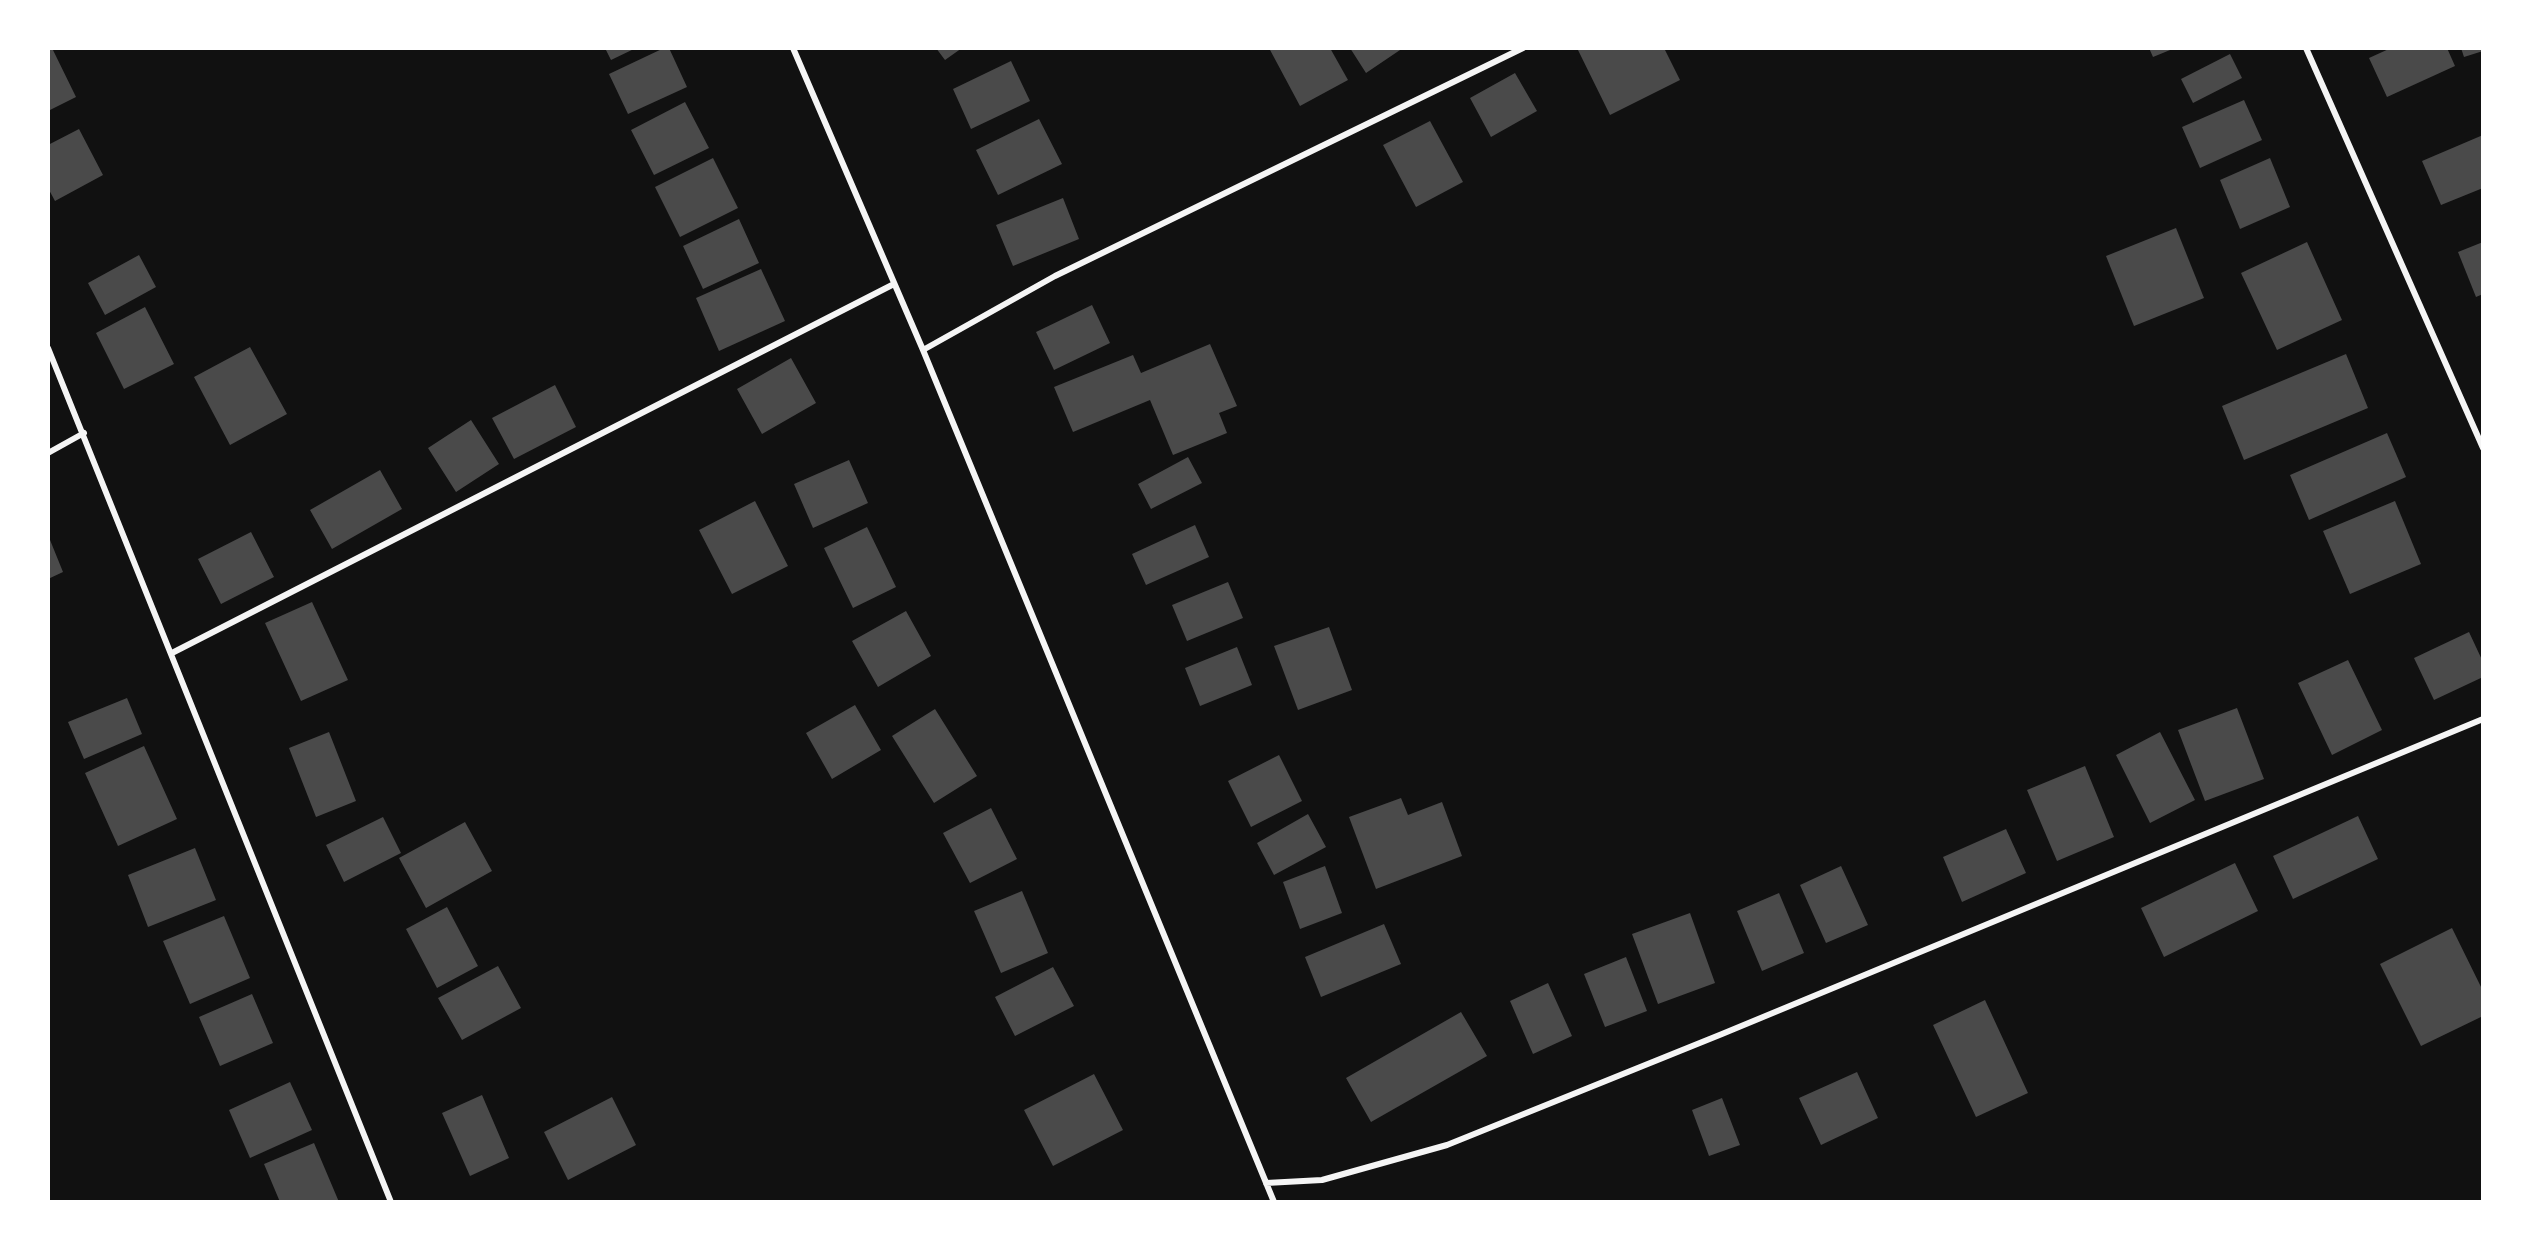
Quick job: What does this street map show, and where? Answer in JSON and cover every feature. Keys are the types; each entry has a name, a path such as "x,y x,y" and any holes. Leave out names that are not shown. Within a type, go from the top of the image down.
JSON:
{"street":[{"path":"793,48 923,350 1274,1202"},
{"path":"923,350 1055,276 1524,48"},
{"path":"2306,48 2483,448"},
{"path":"172,653 894,284"},
{"path":"48,348 391,1202"},
{"path":"48,453 84,433"},
{"path":"1266,1183 1322,1180 1447,1145 1722,1034 2483,719"}],"building":[{"path":"48,48 52,48 76,97 48,111"},
{"path":"605,48 636,48 611,60"},
{"path":"664,48 669,48 687,87 628,114 609,74"},
{"path":"936,48 962,48 945,60"},
{"path":"1269,48 1330,48 1348,80 1300,106"},
{"path":"1350,48 1403,48 1366,73"},
{"path":"1577,48 1664,48 1680,80 1610,115"},
{"path":"2149,48 2175,48 2153,57"},
{"path":"2391,48 2447,48 2455,66 2387,97 2369,58"},
{"path":"2461,48 2483,48 2483,51 2464,57"},
{"path":"2230,54 2242,78 2193,103 2181,79"},
{"path":"1011,61 1030,101 971,129 953,89"},
{"path":"1515,73 1537,111 1491,137 1470,98"},
{"path":"2244,100 2262,140 2200,168 2182,127"},
{"path":"685,102 709,148 654,175 631,130"},
{"path":"1039,119 1062,164 998,195 976,150"},
{"path":"1430,121 1463,182 1416,207 1383,145"},
{"path":"79,129 103,175 55,201 48,188 48,145"},
{"path":"2483,135 2483,188 2441,205 2422,161"},
{"path":"713,158 738,208 680,237 655,187"},
{"path":"2270,158 2290,207 2240,229 2220,180"},
{"path":"1063,198 1079,239 1013,266 996,225"},
{"path":"739,219 759,263 703,289 683,246"},
{"path":"2176,228 2204,298 2134,326 2106,256"},
{"path":"2307,242 2342,320 2277,350 2241,273"},
{"path":"2483,242 2483,294 2476,297 2458,252"},
{"path":"139,255 156,287 105,315 88,283"},
{"path":"761,269 785,321 719,351 696,298"},
{"path":"1092,305 1110,343 1054,370 1036,332"},
{"path":"145,307 174,364 124,389 96,333"},
{"path":"1210,344 1237,406 1219,413 1227,433 1173,455 1150,400 1073,432 1054,387 1133,355 1141,373"},
{"path":"250,347 287,414 230,445 194,377"},
{"path":"2346,354 2368,408 2244,460 2222,406"},
{"path":"791,358 816,403 762,434 737,389"},
{"path":"555,385 576,427 514,459 492,418"},
{"path":"471,420 499,464 456,492 428,448"},
{"path":"2387,433 2406,477 2309,520 2290,475"},
{"path":"1188,457 1202,483 1151,509 1138,484"},
{"path":"849,460 868,503 813,528 794,484"},
{"path":"380,470 402,509 332,549 310,510"},
{"path":"755,501 788,566 732,594 699,530"},
{"path":"2395,501 2421,564 2350,594 2323,531"},
{"path":"1195,525 1209,557 1146,585 1132,554"},
{"path":"867,527 896,587 853,608 824,548"},
{"path":"251,532 274,577 221,604 198,559"},
{"path":"48,535 63,572 48,579"},
{"path":"1228,582 1243,618 1187,641 1172,605"},
{"path":"312,602 348,680 301,701 265,623"},
{"path":"906,611 931,656 878,687 852,641"},
{"path":"1329,627 1352,690 1298,710 1274,646"},
{"path":"2469,632 2483,662 2483,677 2434,700 2414,658"},
{"path":"1237,647 1252,685 1200,706 1185,668"},
{"path":"2348,660 2382,730 2332,755 2298,683"},
{"path":"127,698 142,734 84,759 68,722"},
{"path":"855,705 881,750 832,779 806,733"},
{"path":"2237,708 2264,779 2205,801 2178,730"},
{"path":"935,709 977,776 934,803 892,736"},
{"path":"329,732 356,801 316,817 289,748"},
{"path":"2160,732 2195,800 2150,823 2116,755"},
{"path":"144,746 177,819 118,846 85,773"},
{"path":"1279,755 1302,801 1251,827 1228,781"},
{"path":"2085,766 2114,837 2057,861 2027,790"},
{"path":"1401,798 1408,815 1442,802 1462,856 1376,889 1349,817"},
{"path":"991,808 1017,859 970,883 943,833"},
{"path":"1308,814 1326,847 1274,875 1257,843"},
{"path":"2358,816 2378,859 2293,899 2273,856"},
{"path":"383,817 401,853 344,882 326,845"},
{"path":"465,822 492,871 426,908 399,858"},
{"path":"2006,829 2026,873 1962,902 1943,857"},
{"path":"195,848 216,900 148,927 128,875"},
{"path":"2235,863 2258,911 2164,957 2141,908"},
{"path":"1325,866 1342,913 1300,929 1283,882"},
{"path":"1841,866 1868,925 1826,943 1800,885"},
{"path":"1022,891 1048,953 1001,973 974,911"},
{"path":"1779,893 1804,953 1762,971 1737,911"},
{"path":"447,907 478,966 437,988 406,929"},
{"path":"1690,913 1715,983 1658,1004 1632,934"},
{"path":"224,916 250,978 190,1004 163,941"},
{"path":"1384,924 1401,964 1321,997 1305,957"},
{"path":"2452,928 2483,991 2483,1016 2421,1046 2380,964"},
{"path":"1626,957 1647,1011 1605,1027 1584,974"},
{"path":"498,966 521,1008 462,1040 438,998"},
{"path":"1053,967 1074,1006 1015,1036 995,997"},
{"path":"1548,983 1572,1036 1533,1054 1510,1001"},
{"path":"252,994 273,1043 220,1066 199,1017"},
{"path":"1985,1000 2028,1093 1976,1117 1933,1025"},
{"path":"1461,1012 1487,1056 1371,1122 1346,1078"},
{"path":"1857,1072 1878,1118 1821,1145 1799,1098"},
{"path":"1094,1074 1123,1130 1053,1166 1024,1110"},
{"path":"290,1082 312,1130 250,1158 229,1110"},
{"path":"482,1095 509,1158 470,1176 442,1113"},
{"path":"612,1097 636,1145 568,1180 544,1132"},
{"path":"1722,1098 1740,1145 1709,1156 1692,1110"},
{"path":"314,1143 339,1202 280,1202 264,1164"}]}
